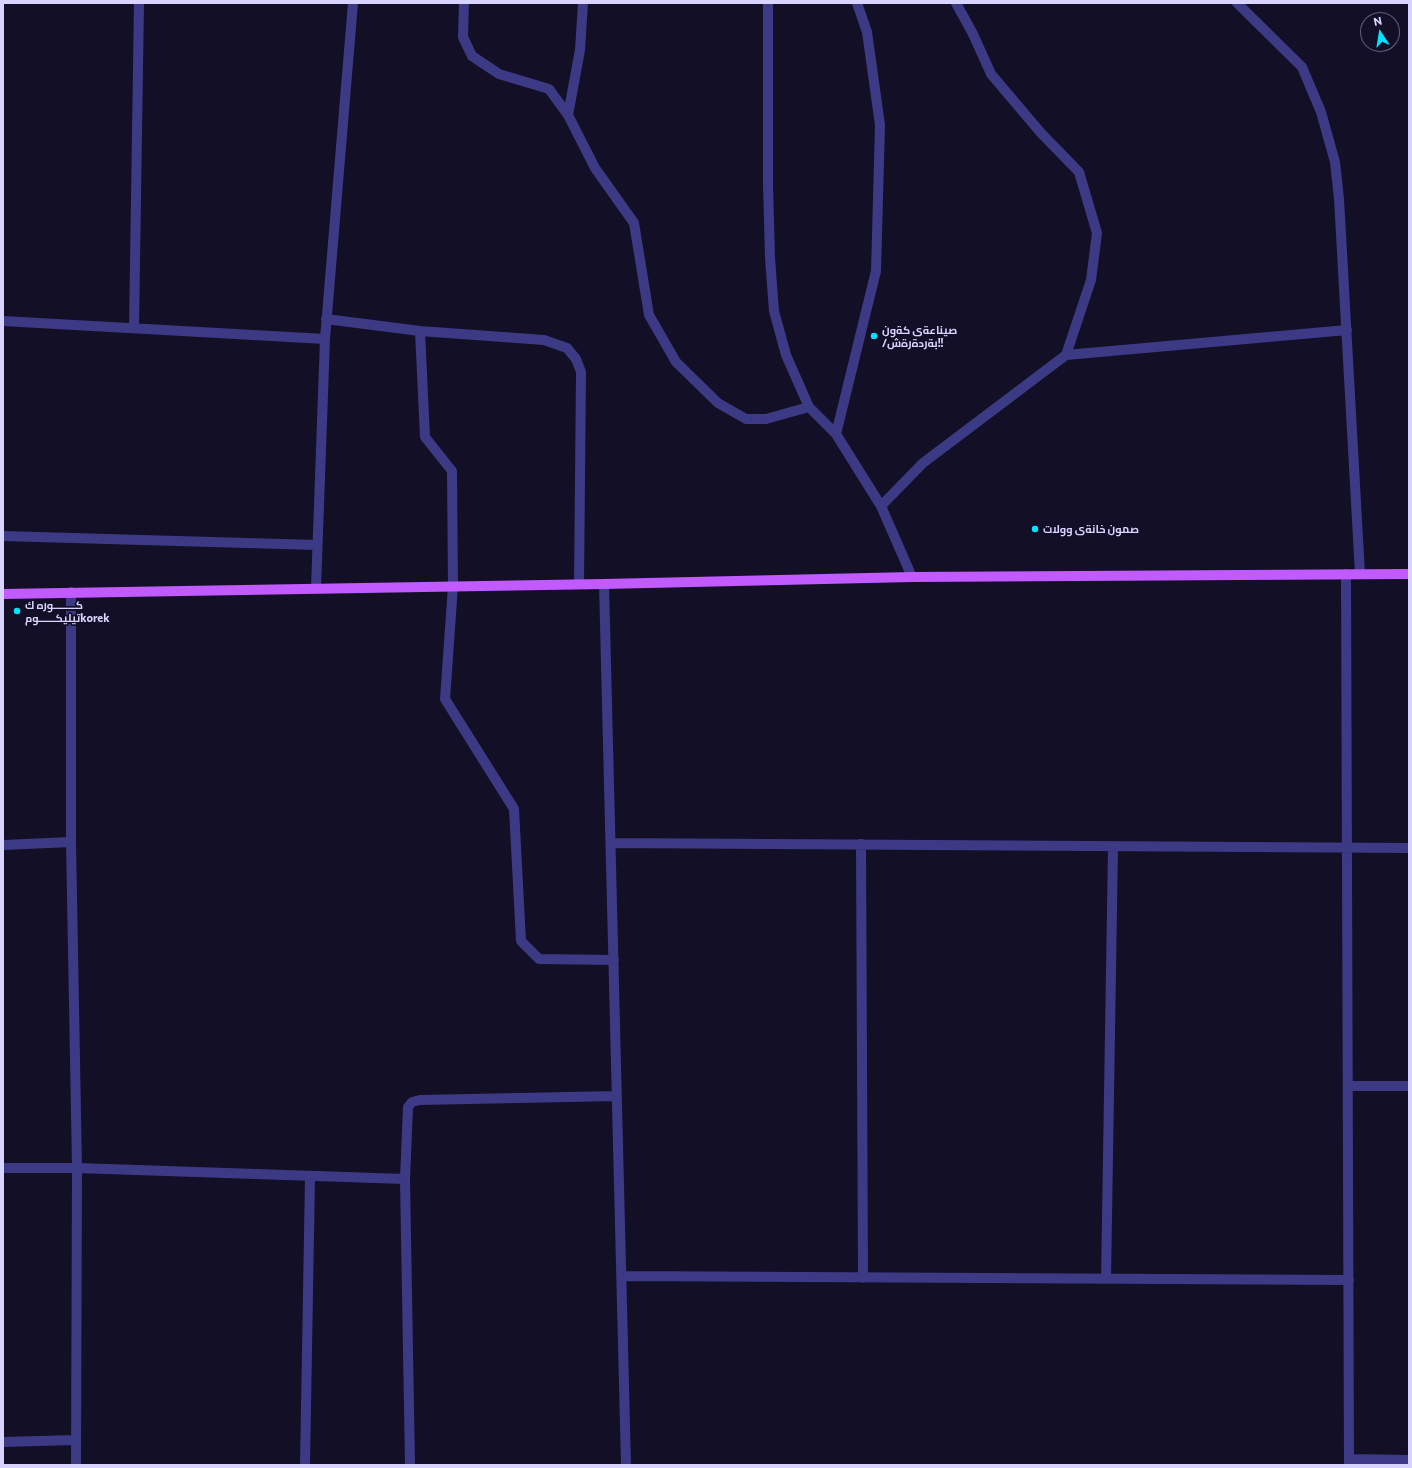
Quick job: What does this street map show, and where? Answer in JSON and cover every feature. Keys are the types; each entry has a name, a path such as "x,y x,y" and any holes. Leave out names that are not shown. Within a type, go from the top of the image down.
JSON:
{"main road":[{"path":"3,594 604,584 912,577 1409,574"}],"street":[{"path":"134,328 139,3"},
{"path":"316,588 326,319 353,3"},
{"path":"464,3 463,37 472,56 499,74 550,89 568,115 595,168 634,222 649,315 676,362 718,403 746,419 766,419 809,407"},
{"path":"568,115 580,50 583,3"},
{"path":"768,3 768,184 770,258 774,311 786,355 809,407 836,434 881,506 912,577"},
{"path":"836,434 876,271 880,125 867,32 857,3"},
{"path":"956,3 973,34 991,74 1079,172 1097,232 1091,280 1066,355"},
{"path":"1238,3 1302,67 1321,112 1335,162 1339,199 1360,574"},
{"path":"326,319 420,331 544,340 567,348 576,359 582,372 579,584"},
{"path":"3,321 325,339"},
{"path":"881,506 923,463 1066,355 1346,330"},
{"path":"420,331 425,437 441,455 452,471 453,586 445,699 514,809 521,941 539,958 614,960"},
{"path":"3,536 317,545"},
{"path":"1346,574 1349,1462 1409,1460"},
{"path":"604,584 626,1465"},
{"path":"71,592 71,842 78,1168 76,1465"},
{"path":"3,845 71,842"},
{"path":"611,843 1409,848"},
{"path":"861,844 863,1278"},
{"path":"1106,1279 1113,847"},
{"path":"1348,1086 1409,1086"},
{"path":"410,1465 405,1179 406,1113 412,1102 420,1100 617,1096"},
{"path":"3,1168 78,1168 405,1179"},
{"path":"305,1465 310,1177"},
{"path":"622,1276 1349,1280"},
{"path":"3,1442 75,1440"}],"place":[{"name":"صيناعةى كةون /بةردةرةش!!","path":"874,336"},
{"name":"صمون خانةی وولات","path":"1035,529"},
{"name":"كــــــــوره ك تیلیكــــــومkorek","path":"17,611"}]}
